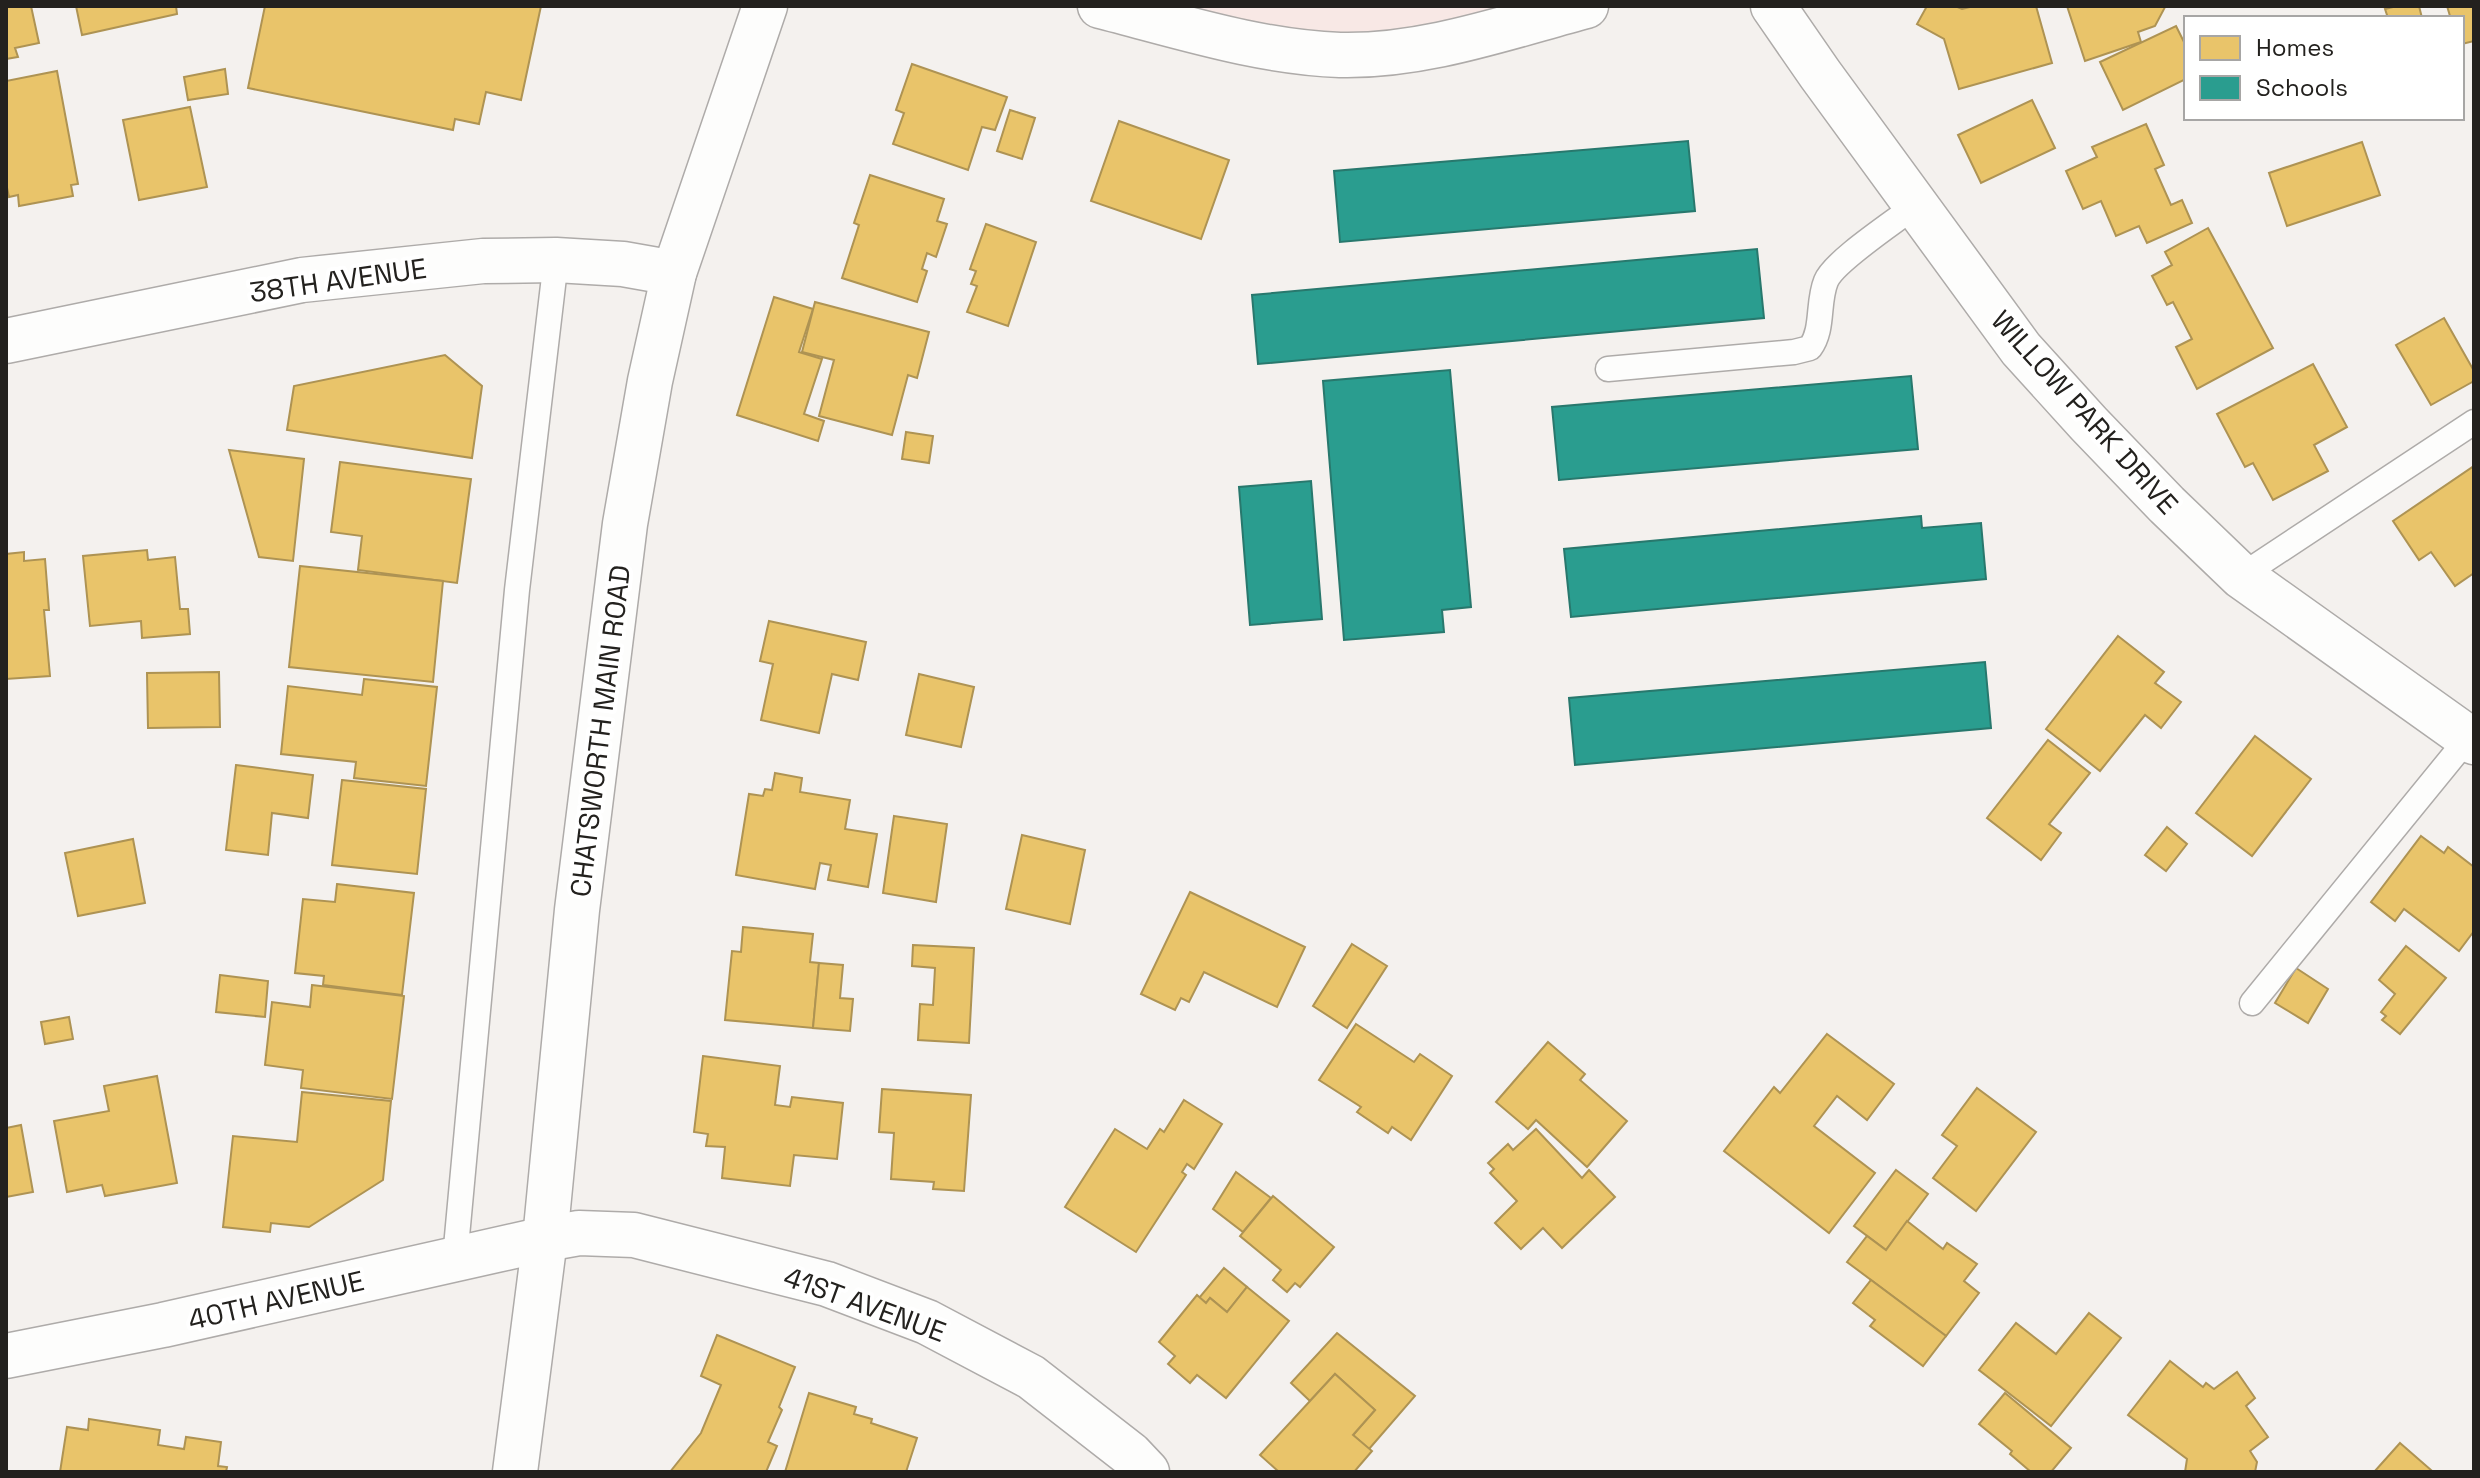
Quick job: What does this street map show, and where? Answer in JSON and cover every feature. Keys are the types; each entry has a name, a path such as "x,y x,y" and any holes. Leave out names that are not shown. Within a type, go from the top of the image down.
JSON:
{"street":[{"name":"CHATSWORTH MAIN ROAD","path":"515,1472 545,1239 577,910 625,524 650,381 674,273 765,6"},
{"path":"1100,6 1250,44 1286,51 1342,55 1382,53 1440,44 1586,6"},
{"name":"WILLOW PARK DRIVE","path":"1773,6 2021,349 2167,505 2241,576 2471,740"},
{"name":"38TH AVENUE","path":"6,341 302,280 483,261 556,260 623,264 674,273"},
{"name":"41ST AVENUE","path":"545,1239 579,1233 634,1235 827,1284 927,1322 1031,1377 1130,1454 1147,1472"},
{"name":"40TH AVENUE","path":"6,1356 163,1325 545,1239"}],"lane":[{"path":"1608,369 1810,348 1817,333 1828,276 1838,263 1916,205"},
{"path":"455,1258 517,590 556,260"},
{"path":"2241,576 2474,422"},
{"path":"2252,1003 2471,740"}],"shaded area":[{"path":"1106,6 1582,6 1383,52"}],"building: Homes":[{"path":"6,6 31,6 39,43 15,48 18,57 6,59"},
{"path":"76,6 176,6 177,14 82,35"},
{"path":"265,6 541,6 521,100 486,92 479,124 455,119 453,130 248,88"},
{"path":"1927,6 1962,9 1974,6 2036,6 2052,63 1959,89 1944,39 1917,24"},
{"path":"2067,6 2169,6 2165,7 2155,26 2138,32 2141,42 2085,61"},
{"path":"2419,6 2422,16 2387,16 2385,9"},
{"path":"2447,6 2474,6 2474,41 2464,44 2464,16 2450,16"},
{"path":"2176,26 2184,42 2184,80 2123,110 2100,62"},
{"path":"912,64 1007,97 995,130 982,127 968,170 893,144 904,113 896,110"},
{"path":"225,69 228,94 188,100 184,77"},
{"path":"57,71 78,184 71,185 73,196 19,206 18,195 9,197 6,183 6,81"},
{"path":"2032,100 2055,148 1981,183 1958,135"},
{"path":"190,107 207,187 139,200 123,120"},
{"path":"1010,110 1035,118 1022,159 997,151"},
{"path":"1119,121 1229,160 1201,239 1091,201"},
{"path":"2146,124 2164,165 2155,169 2171,205 2182,200 2192,223 2147,243 2139,226 2116,236 2101,201 2083,209 2066,171 2097,157 2092,147"},
{"path":"2362,142 2380,195 2287,226 2269,173"},
{"path":"870,175 944,199 937,221 947,224 936,257 927,253 922,269 927,271 917,302 842,278 859,225 854,223"},
{"path":"986,224 1036,242 1008,326 967,312 977,286 971,284 976,271 970,269"},
{"path":"2208,228 2273,348 2197,389 2176,347 2192,339 2173,302 2167,305 2152,276 2172,265 2165,252"},
{"path":"774,297 813,309 799,352 822,359 804,414 824,421 818,441 737,415"},
{"path":"815,302 929,332 917,378 908,375 892,435 819,416 834,360 802,352"},
{"path":"2444,318 2474,371 2474,381 2431,405 2396,345"},
{"path":"445,355 482,386 472,458 287,430 294,386"},
{"path":"2313,364 2347,427 2314,445 2328,471 2273,500 2253,463 2245,467 2217,414"},
{"path":"906,432 933,436 929,463 902,459"},
{"path":"229,450 304,459 293,561 259,557"},
{"path":"340,462 471,479 457,583 358,570 362,536 331,532"},
{"path":"2474,466 2474,573 2455,586 2431,552 2419,560 2393,521"},
{"path":"147,550 148,560 175,557 180,609 188,609 190,634 142,638 141,621 90,626 83,556"},
{"path":"24,552 24,561 45,559 49,610 44,610 50,676 6,679 6,554"},
{"path":"300,566 443,581 433,682 289,667"},
{"path":"769,621 866,642 858,680 832,674 819,733 761,720 773,664 760,661"},
{"path":"2118,636 2164,672 2155,683 2181,702 2161,728 2145,715 2100,771 2046,729"},
{"path":"219,672 220,727 148,728 147,673"},
{"path":"919,674 974,687 961,747 906,735"},
{"path":"364,679 437,687 426,786 354,778 356,762 281,754 288,686 362,695"},
{"path":"2255,736 2311,779 2252,856 2196,813"},
{"path":"2048,740 2090,773 2049,824 2061,833 2041,860 1987,818"},
{"path":"236,765 313,775 308,818 272,813 268,855 226,850"},
{"path":"775,773 802,778 800,792 850,800 845,829 877,834 868,887 828,880 831,865 820,863 815,889 736,875 749,794 763,796 765,789 772,790"},
{"path":"342,780 426,789 417,874 332,865"},
{"path":"894,816 947,824 936,902 883,893"},
{"path":"2167,827 2187,844 2166,871 2145,855"},
{"path":"1022,835 1085,850 1070,924 1006,909"},
{"path":"2421,836 2444,853 2448,847 2474,867 2474,931 2459,951 2404,909 2395,921 2371,902"},
{"path":"133,839 145,903 78,916 65,853"},
{"path":"337,884 414,893 402,995 323,985 324,976 295,973 303,899 335,902"},
{"path":"1190,892 1305,947 1277,1007 1204,972 1189,1002 1181,998 1175,1010 1141,994"},
{"path":"743,927 813,934 810,962 819,963 813,1028 725,1020 732,951 741,952"},
{"path":"1352,944 1387,966 1347,1028 1313,1006"},
{"path":"913,945 974,948 969,1043 918,1040 920,1004 933,1005 935,968 912,966"},
{"path":"2406,946 2446,978 2400,1034 2382,1020 2386,1016 2381,1012 2395,994 2379,980"},
{"path":"819,963 843,965 840,998 853,999 850,1031 813,1028"},
{"path":"2296,968 2328,989 2308,1023 2275,1003"},
{"path":"220,975 268,981 265,1017 216,1012"},
{"path":"312,985 404,996 392,1099 301,1088 303,1070 265,1065 272,1002 310,1007"},
{"path":"69,1017 73,1039 45,1044 41,1022"},
{"path":"1356,1024 1414,1062 1420,1054 1452,1076 1411,1140 1392,1127 1388,1133 1357,1112 1361,1107 1319,1080"},
{"path":"1827,1034 1894,1084 1867,1120 1837,1096 1814,1126 1875,1173 1829,1233 1724,1151 1774,1087 1780,1093"},
{"path":"1548,1042 1585,1074 1580,1080 1627,1121 1587,1167 1536,1120 1528,1129 1496,1102"},
{"path":"703,1056 780,1066 775,1105 790,1107 792,1097 843,1103 837,1159 794,1155 790,1186 722,1178 725,1147 706,1146 708,1134 694,1132"},
{"path":"157,1076 177,1183 105,1196 102,1185 67,1192 54,1121 109,1111 104,1086"},
{"path":"1977,1088 2036,1132 1976,1211 1933,1178 1957,1146 1942,1135"},
{"path":"882,1089 971,1095 964,1191 933,1189 934,1182 891,1179 894,1133 879,1132"},
{"path":"302,1092 391,1101 383,1180 309,1227 271,1223 270,1232 223,1227 233,1136 297,1142"},
{"path":"1184,1100 1222,1124 1194,1169 1187,1164 1182,1172 1186,1175 1136,1252 1065,1207 1115,1129 1147,1149 1160,1129 1164,1132"},
{"path":"21,1125 33,1192 6,1197 6,1128"},
{"path":"1536,1129 1582,1178 1589,1170 1615,1197 1562,1248 1543,1228 1521,1249 1495,1223 1517,1201 1490,1173 1494,1169 1488,1163 1508,1144 1513,1150"},
{"path":"1896,1170 1928,1194 1886,1250 1854,1226"},
{"path":"1236,1172 1271,1198 1243,1232 1213,1209"},
{"path":"1273,1196 1334,1247 1300,1287 1295,1283 1287,1292 1273,1280 1281,1270 1240,1236"},
{"path":"1907,1221 1943,1249 1947,1243 1977,1264 1964,1281 1979,1293 1946,1336 1847,1262 1867,1236 1886,1250"},
{"path":"1224,1268 1247,1287 1227,1312 1210,1298 1206,1303 1199,1298"},
{"path":"1871,1280 1946,1336 1923,1366 1870,1326 1875,1320 1853,1303"},
{"path":"1247,1287 1289,1321 1226,1398 1197,1375 1190,1383 1168,1364 1175,1356 1159,1342 1197,1295 1206,1303 1210,1298 1227,1312"},
{"path":"2089,1313 2121,1338 2051,1426 1979,1370 2016,1323 2056,1354"},
{"path":"1337,1333 1415,1396 1369,1449 1353,1435 1375,1410 1335,1374 1310,1401 1291,1383"},
{"path":"717,1335 795,1367 768,1442 777,1446 766,1472 670,1472 701,1433 721,1385 701,1376"},
{"path":"2170,1361 2203,1387 2206,1383 2214,1389 2237,1372 2255,1398 2246,1406 2268,1437 2250,1451 2257,1462 2255,1472 2185,1472 2187,1459 2128,1415"},
{"path":"1335,1374 1375,1410 1353,1435 1372,1451 1354,1472 1279,1472 1260,1455"},
{"path":"809,1393 856,1407 854,1414 872,1419 871,1423 917,1438 906,1472 785,1472"},
{"path":"2005,1393 2071,1448 2051,1472 2031,1472 2010,1454 2012,1451 1979,1424"},
{"path":"89,1419 160,1430 158,1445 184,1449 186,1437 221,1442 218,1466 227,1467 226,1472 60,1472 67,1427 88,1430"},
{"path":"2400,1443 2431,1470 2374,1472"}],"building: Schools":[{"path":"1688,141 1695,211 1340,242 1334,171"},
{"path":"1757,249 1764,318 1258,364 1252,295"},
{"path":"1450,370 1471,607 1442,610 1444,632 1344,640 1323,381"},
{"path":"1911,376 1918,449 1559,480 1552,407"},
{"path":"1311,481 1322,619 1250,625 1239,487"},
{"path":"1921,516 1922,528 1981,523 1986,579 1571,617 1564,549"},
{"path":"1985,662 1991,728 1575,765 1569,698"}]}
